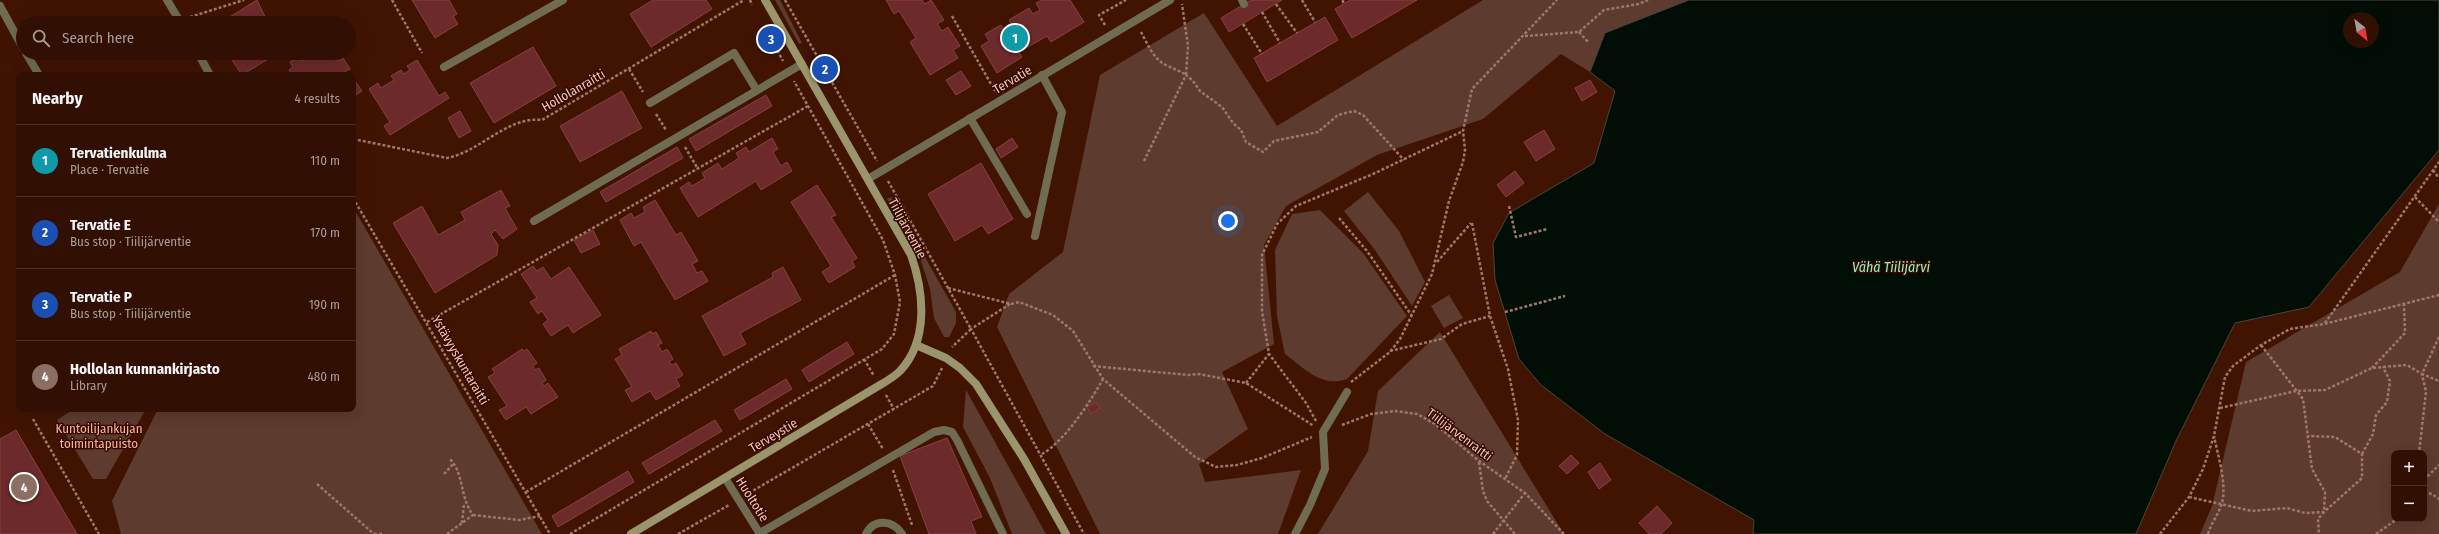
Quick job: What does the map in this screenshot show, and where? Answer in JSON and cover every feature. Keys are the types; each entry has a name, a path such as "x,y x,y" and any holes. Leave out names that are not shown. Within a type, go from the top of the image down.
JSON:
{"main road":[{"name":"Tiilijärventie","path":"766,0 911,255 917,271 922,307 916,345"},
{"path":"916,345 946,358 960,368 976,384 1024,459 1066,534"},
{"name":"Terveystie","path":"632,534 893,376 908,360 916,345"}],"street":[{"path":"167,0 177,16"},
{"path":"444,67 563,0"},
{"name":"Tervatie","path":"868,179 1170,0"},
{"path":"0,6 16,35"},
{"path":"650,103 734,53 756,90"},
{"path":"30,60 37,72"},
{"path":"202,60 208,72"},
{"path":"534,221 802,64"},
{"path":"1035,236 1062,112 1042,75"},
{"path":"970,118 1027,214"},
{"path":"1295,534 1310,505 1325,468 1322,432 1346,392"},
{"path":"760,533 888,457 934,432 944,430 952,432 1003,534"},
{"name":"Huoltotie","path":"725,478 760,533"},
{"path":"866,534 873,525 886,522 898,528 902,534"}],"path":[{"path":"194,16 244,0"},
{"path":"392,0 422,53"},
{"name":"Hollolanraitti","path":"356,140 447,158 459,156 516,124 532,119 542,120 744,0"},
{"path":"750,0 753,6"},
{"path":"785,0 1042,454 1084,534"},
{"path":"1106,28 1100,15 1126,0"},
{"path":"1144,161 1186,76 1188,46 1181,0"},
{"path":"1302,0 1315,22"},
{"path":"1346,392 1348,384 1390,352 1412,316 1436,263 1449,201 1465,150 1463,131 1472,90 1557,0"},
{"path":"1524,36 1578,32 1604,10 1639,4 1648,0"},
{"path":"1276,4 1297,33"},
{"path":"1262,12 1280,43"},
{"path":"952,16 996,93"},
{"path":"1134,21 1154,54 1165,65 1176,68 1193,80 1200,91 1222,107 1233,123 1241,130 1246,142 1257,146 1263,152 1274,142 1318,132 1338,115 1354,111 1363,115 1404,160"},
{"path":"1243,24 1262,54"},
{"path":"1578,32 1588,42"},
{"path":"570,534 882,349 894,334 900,302 895,275 883,240 771,39"},
{"path":"427,322 808,106"},
{"path":"1322,432 1306,403 1269,354 1262,311 1262,255 1276,224 1296,206 1404,160 1463,131"},
{"path":"678,136 698,169"},
{"path":"2324,324 2439,162"},
{"path":"2433,170 2439,178"},
{"path":"2415,197 2439,222"},
{"name":"Ystävyyskuntaraitti","path":"356,203 550,534"},
{"path":"1509,206 1516,237 1547,229"},
{"path":"1339,218 1367,251 1412,316"},
{"path":"1436,263 1472,223 1490,316 1508,368 1518,420 1517,455 1505,479"},
{"path":"526,492 895,275"},
{"name":"Tiilijärvenraitti","path":"948,288 1011,304 1019,302 1053,315 1073,331 1102,379 1195,458 1216,467 1237,465 1262,458 1322,432 1371,414 1395,411 1417,414 1435,424 1479,461 1525,493 1564,534"},
{"path":"2160,534 2189,497 2203,469 2214,436 2225,377 2233,366 2261,345 2290,329 2324,324 2439,295"},
{"path":"1505,312 1564,296"},
{"path":"678,534 933,386 953,344 971,329 1011,304"},
{"path":"2372,368 2405,333 2404,304"},
{"path":"1390,352 1441,339 1462,324 1490,316"},
{"path":"2419,450 2426,392 2422,374 2439,337"},
{"path":"2261,345 2303,399 2312,469 2324,492 2324,512"},
{"path":"1246,383 1269,354"},
{"path":"2220,408 2296,391 2325,390 2372,368 2407,365 2422,374 2439,381"},
{"path":"1093,366 1188,375 1199,374 1246,383 1322,432"},
{"path":"2319,534 2318,519 2362,478 2362,454 2373,434 2376,415 2387,402 2390,382 2383,367"},
{"path":"1042,454 1058,441 1095,392 1102,379"},
{"path":"33,419 99,534"},
{"path":"868,424 888,457 913,527"},
{"path":"2208,534 2211,521 2222,504 2223,490 2214,436"},
{"path":"2308,436 2335,438 2362,454"},
{"path":"449,458 458,469 464,503 462,522"},
{"path":"1479,461 1484,496 1502,521 1514,534"},
{"path":"444,474 454,463"},
{"path":"2427,477 2439,465"},
{"path":"317,484 374,534 384,534"},
{"path":"1493,534 1525,493"},
{"path":"2427,493 2439,499"},
{"path":"2189,497 2252,511 2287,508 2305,513 2324,512"},
{"path":"464,503 473,515"},
{"path":"447,534 473,515 519,520 540,516"},
{"path":"2376,534 2393,522"}],"green space":[{"path":"775,0 780,0 802,43 799,44"},
{"path":"1483,0 1689,0 1605,33 1590,72 1561,54 1483,119 1377,155 1286,206 1264,245 1274,344 1222,372 1248,429 1199,464 1205,482 1301,470 1278,534 1100,534 997,327 1009,294 1063,252 1100,75 1204,13 1277,126"},
{"path":"1368,192 1399,231 1425,282 1412,306 1375,250 1344,211"},
{"path":"891,197 956,312 956,323 949,337 944,337 934,318 930,289 919,255 887,199"},
{"path":"2439,204 2439,534 2200,534 2212,506 2246,362 2400,272"},
{"path":"1320,210 1363,253 1407,316 1347,379 1338,381 1330,381 1314,376 1285,354 1277,316 1275,250 1292,214"},
{"path":"356,212 542,534 121,534 112,501 156,412 356,412"},
{"path":"1449,295 1463,318 1444,328 1431,306"},
{"path":"1440,332 1564,534 1318,534 1368,451 1378,391"},
{"path":"966,390 1046,534 1012,534 990,478 963,427"},
{"name":"Kuntoilijankujan toimintapuisto","path":"69,412 144,412 106,479 93,479 57,420"}],"water":[{"name":"Vähä Tiilijärvi","path":"1689,0 2439,0 2439,150 2309,307 2235,323 2176,441 2136,534 1753,534 1754,520 1605,434 1541,385 1519,359 1495,280 1493,243 1509,213 1594,163 1615,91 1590,72 1605,33"}],"building":[{"path":"257,0 265,16 231,16"},
{"path":"412,0 449,0 457,14 453,16 458,24 435,38"},
{"path":"653,0 706,0 712,9 651,47 630,14"},
{"path":"886,0 922,0 925,4 931,0 944,20 937,24 942,31 948,27 960,46 953,50 958,58 930,75 910,42 916,38 899,11 894,14"},
{"path":"1042,0 1070,0 1084,22 1051,42 1047,36 1019,52 1022,57 997,73 981,46 989,41 985,34 1001,25 1005,31 1013,27 1009,20 1029,8 1033,14 1040,10 1036,3"},
{"path":"1251,0 1282,0 1229,32 1221,18"},
{"path":"1350,0 1417,0 1352,38 1335,9"},
{"path":"1325,17 1338,40 1267,82 1254,58"},
{"path":"533,47 556,86 494,123 470,83"},
{"path":"232,60 267,60 247,72 240,72"},
{"path":"293,60 344,60 350,69 344,72 290,72 289,70 293,67 290,62"},
{"path":"417,60 439,96 445,92 449,98 390,135 384,126 390,122 369,89 378,83 381,88 394,80 391,76 401,70 404,74 410,70 407,66"},
{"path":"961,71 971,86 956,95 946,80"},
{"path":"1590,80 1597,92 1582,101 1575,88"},
{"path":"356,82 362,91 356,95"},
{"path":"622,91 642,128 580,162 560,126"},
{"path":"766,95 772,106 696,151 689,139"},
{"path":"460,111 471,131 459,138 448,118"},
{"path":"1544,130 1555,149 1536,161 1524,142"},
{"path":"772,138 778,149 773,152 781,166 787,162 792,171 761,190 756,181 698,217 680,188 689,182 692,186 705,178 702,173 718,163 722,169 739,158 736,153 746,147 749,152"},
{"path":"1012,138 1018,147 1001,158 996,149"},
{"path":"677,147 683,158 606,202 600,192"},
{"path":"981,163 1013,219 988,234 982,225 955,241 928,194"},
{"path":"1515,171 1524,183 1506,197 1497,185"},
{"path":"817,185 836,215 831,217 857,258 852,261 855,267 829,283 822,272 831,266 791,202"},
{"path":"501,190 510,206 505,208 517,229 503,239 495,230 491,234 498,245 497,255 435,293 393,223 422,206 438,235 465,220 461,212"},
{"path":"655,200 676,235 681,232 698,261 692,264 697,273 702,271 708,281 675,300 641,242 634,246 620,220 631,213 634,218 645,212 643,207"},
{"path":"593,230 600,244 581,253 574,240"},
{"path":"533,266 537,271 543,267 551,279 569,267 601,315 573,333 568,325 551,336 543,324 548,320 542,311 538,314 530,302 537,298 521,274"},
{"path":"783,267 801,300 740,333 746,344 724,356 702,316 773,277 772,273"},
{"path":"651,331 652,334 656,332 662,343 658,345 662,352 667,349 673,359 669,362 672,365 676,363 683,375 676,379 680,386 656,400 650,391 632,402 625,390 632,387 615,359 622,355 619,349"},
{"path":"847,342 854,354 809,382 802,370"},
{"path":"522,349 524,351 527,349 537,363 533,366 535,370 539,368 546,380 542,383 544,386 548,383 558,397 531,414 526,407 506,420 499,410 507,406 488,377 495,373 492,369"},
{"path":"786,379 792,389 740,420 734,410"},
{"path":"1096,402 1100,408 1091,414 1087,407"},
{"path":"715,420 722,431 649,474 642,463"},
{"path":"16,430 77,534 0,534 0,439"},
{"path":"947,438 982,517 971,521 976,534 929,534 900,456"},
{"path":"1571,455 1579,463 1567,474 1559,466"},
{"path":"1600,463 1611,480 1599,489 1588,472"},
{"path":"628,471 634,482 558,527 552,516"},
{"path":"1657,506 1672,523 1661,534 1649,534 1639,523"}],"place":[{"name":"Tervatienkulma","path":"1015,38"},
{"name":"Tervatie P","path":"771,39"},
{"name":"Tervatie E","path":"825,69"},
{"name":"Hollolan kunnankirjasto","path":"24,487"}]}
